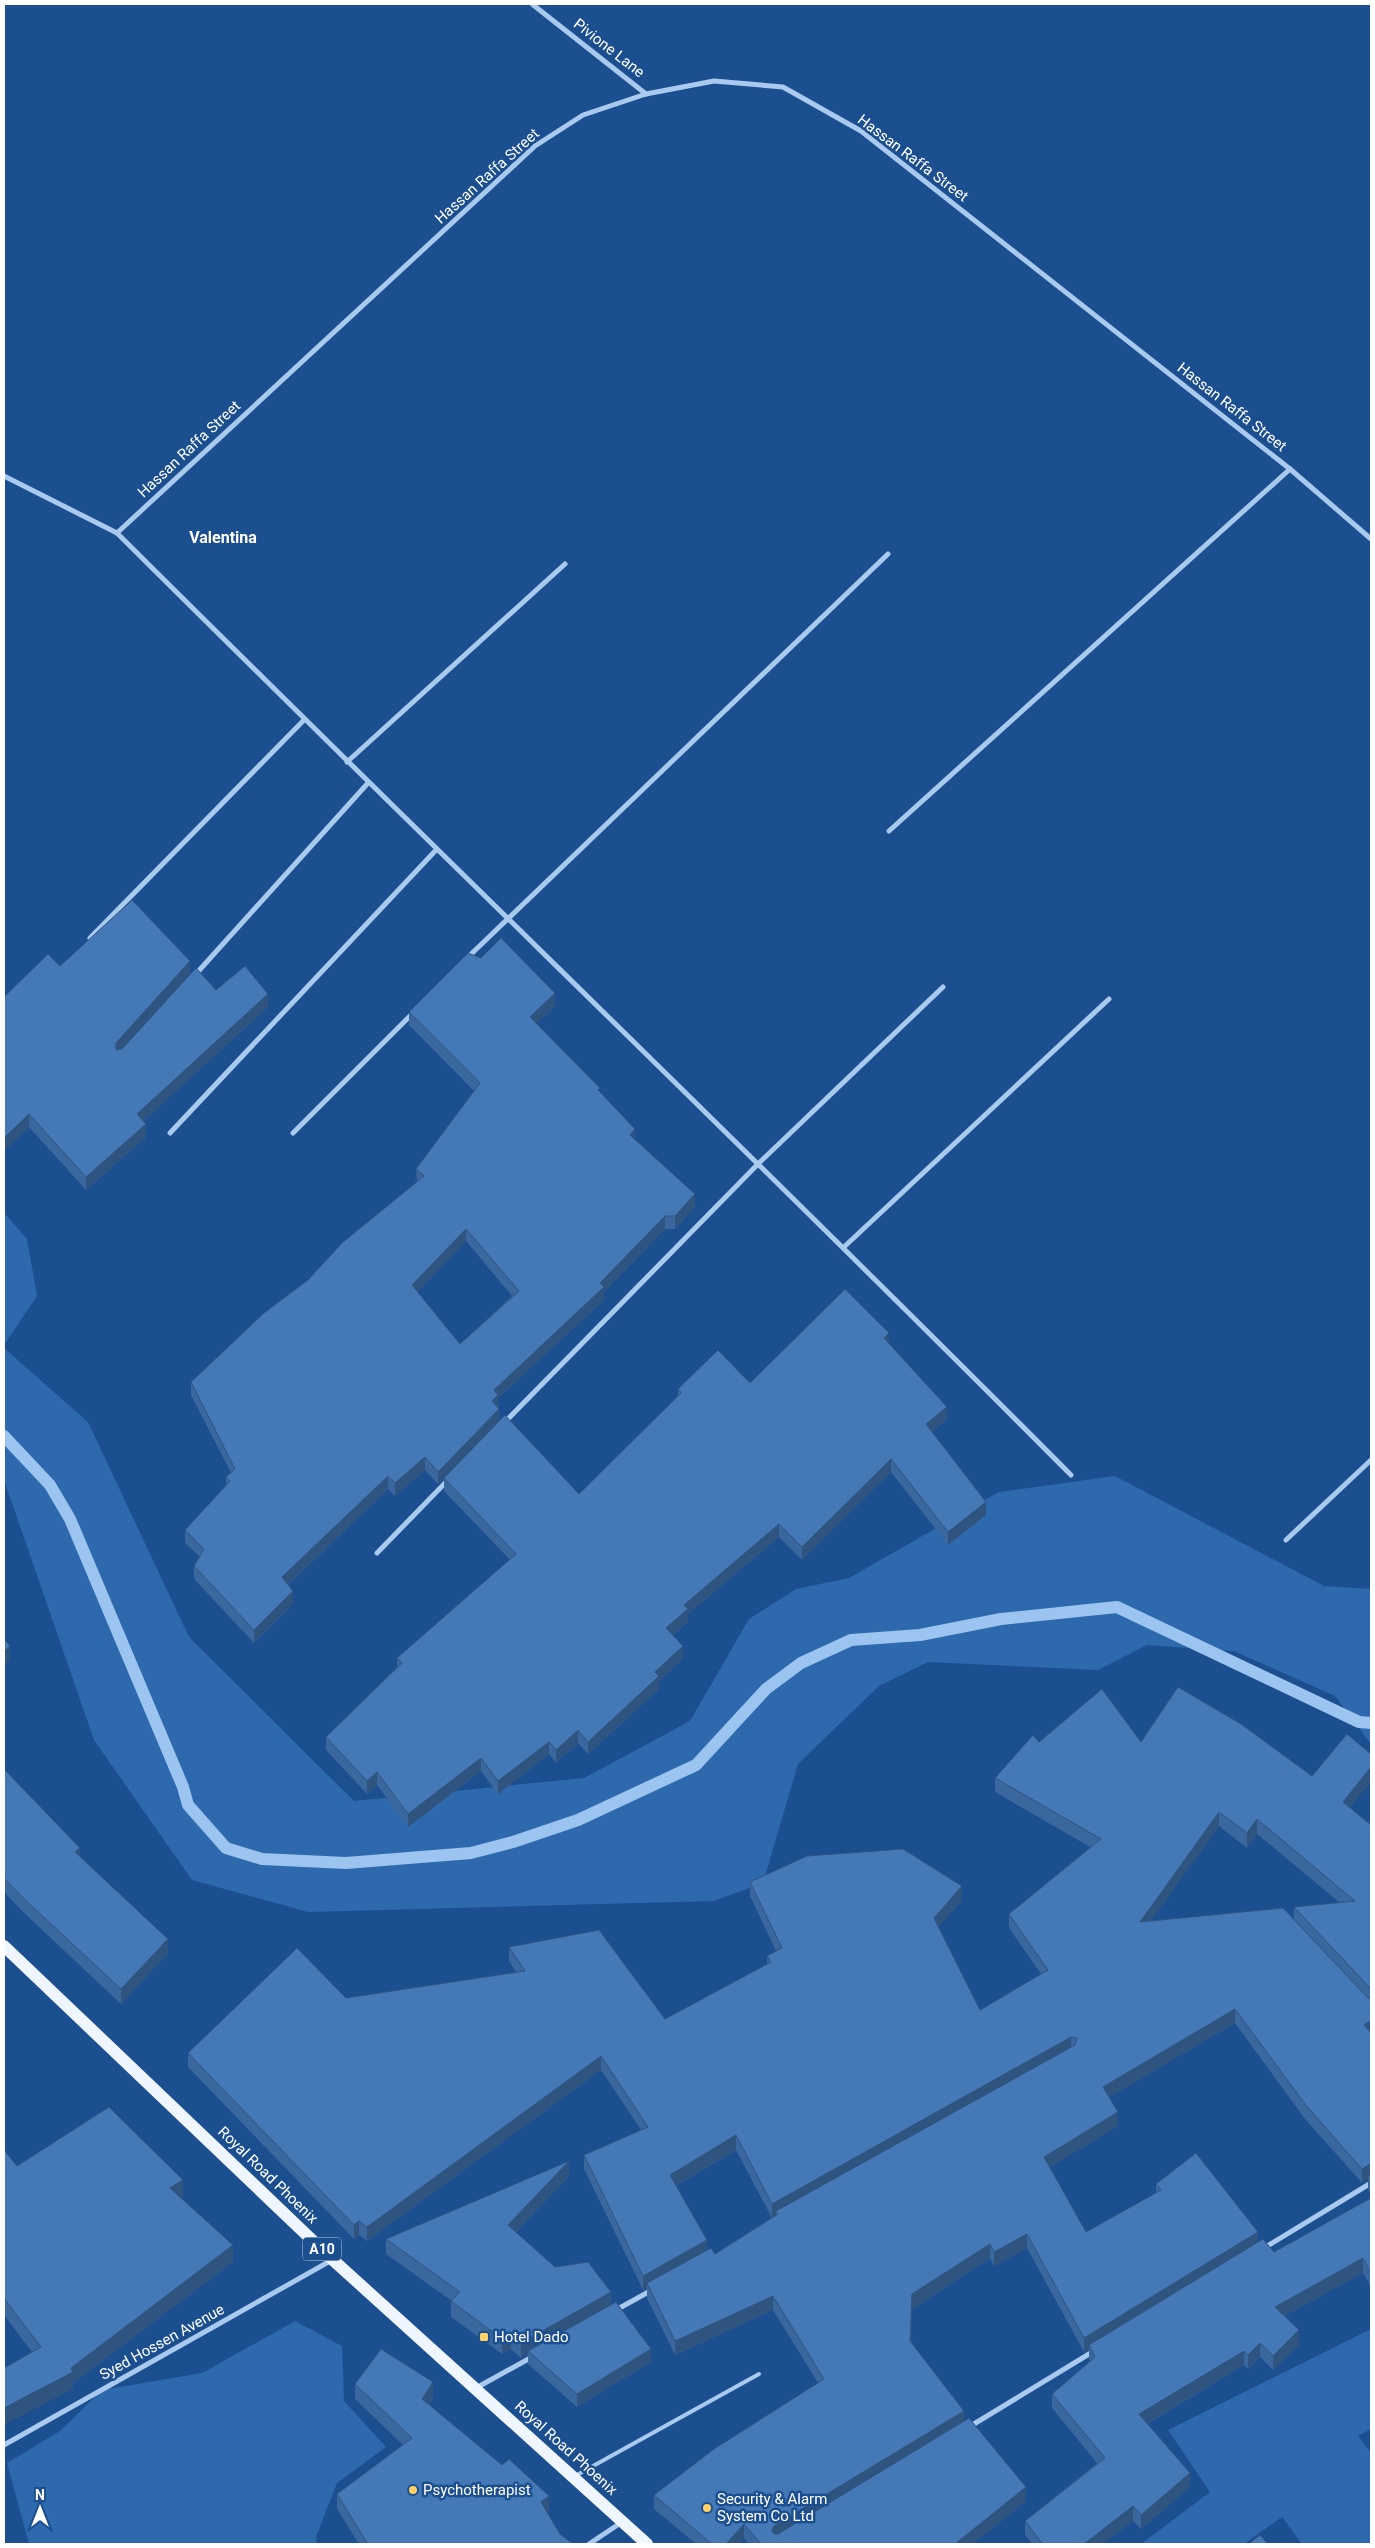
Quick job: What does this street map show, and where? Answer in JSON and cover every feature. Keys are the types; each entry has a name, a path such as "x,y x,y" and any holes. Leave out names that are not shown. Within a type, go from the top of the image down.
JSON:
{"main road":[{"name":"Royal Road Phoenix","path":"4,1946 333,2260 647,2544"}],"street":[{"name":"Pivione Lane","path":"532,4 646,94"},
{"name":"Hassan Raffa Street","path":"117,533 535,146 583,115 646,94 714,81 783,87 862,131 1290,468 1371,539"},
{"path":"889,831 1290,468"},
{"path":"4,476 117,533 368,783 759,1163 1071,1475"},
{"path":"459,967 507,918 888,554"},
{"path":"347,762 565,564"},
{"path":"84,944 304,720"},
{"path":"191,979 368,783"},
{"path":"170,1133 437,849"},
{"path":"502,1425 759,1163 943,987"},
{"path":"844,1247 1109,999"},
{"path":"293,1133 417,1008"},
{"path":"1286,1540 1371,1460"},
{"path":"377,1553 453,1475"},
{"path":"1261,2250 1371,2183"},
{"name":"Syed Hossen Avenue","path":"4,2445 333,2260"},
{"path":"606,2316 658,2287"},
{"path":"963,2431 1099,2348"},
{"path":"476,2388 536,2355"},
{"path":"589,2544 622,2522"}],"lane":[{"path":"573,2477 759,2374"}],"shaded area":[{"path":"4,1213 27,1239 37,1296 4,1345"},
{"path":"4,1348 88,1422 189,1637 354,1801 584,1778 690,1721 749,1619 796,1589 849,1578 999,1492 1115,1476 1324,1586 1371,1589 1371,1744 1335,1696 1234,1651 1147,1645 1098,1670 928,1662 879,1686 798,1764 763,1883 714,1901 308,1912 192,1880 94,1740 4,1480"},
{"path":"295,2321 342,2346 344,2401 386,2447 337,2483 316,2537 317,2544 29,2544 7,2463 60,2431 102,2390 202,2373"},
{"path":"1371,2329 1371,2429 1358,2436 1371,2453 1371,2544 1302,2544 1282,2517 1244,2544 1141,2544 1210,2492 1168,2430"}],"building":[{"path":"132,900 190,961 116,1043 116,1050 122,1049 196,968 216,990 245,966 268,994 137,1114 146,1124 86,1177 29,1114 4,1138 4,997 48,954 60,966"},
{"path":"501,938 555,993 530,1017 600,1088 598,1090 635,1129 630,1135 695,1194 675,1216 665,1216 600,1283 604,1287 494,1390 498,1395 492,1401 499,1409 438,1472 425,1457 395,1483 388,1476 282,1577 293,1591 254,1630 194,1566 204,1549 185,1530 230,1481 226,1477 235,1469 191,1382 264,1313 308,1280 342,1243 424,1176 416,1169 480,1083 409,1012 468,953 481,958","holes":["466,1229 519,1291 460,1344 412,1285"]},
{"path":"845,1289 889,1333 884,1338 947,1407 926,1424 986,1502 948,1532 891,1459 802,1547 779,1524 684,1605 688,1609 666,1628 683,1646 655,1672 659,1676 588,1742 578,1730 556,1750 549,1742 498,1781 481,1758 408,1814 377,1772 367,1781 326,1737 402,1663 397,1658 516,1554 444,1478 505,1415 579,1494 681,1393 678,1389 718,1350 750,1383"},
{"path":"4,1639 10,1646 4,1651"},
{"path":"1178,1687 1241,1724 1312,1776 1347,1734 1371,1754 1371,1767 1343,1802 1371,1825 1371,1989 1294,1907 1355,1901 1257,1819 1247,1833 1219,1812 1140,1922 1283,1908 1368,1998 1371,1998 1371,2020 1364,2025 1371,2033 1371,2165 1362,2169 1305,2104 1235,2009 1103,2087 1118,2112 1044,2157 1086,2232 1161,2190 1156,2184 1196,2153 1258,2232 1084,2338 1027,2234 994,2252 990,2244 912,2294 910,2341 964,2411 774,2526 772,2530 774,2534 778,2534 969,2418 1026,2487 955,2544 761,2544 744,2524 726,2544 712,2544 654,2495 714,2449 824,2379 773,2296 675,2341 647,2283 711,2248 715,2254 778,2214 776,2211 1075,2045 1077,2038 1071,2037 772,2204 736,2135 670,2175 707,2240 643,2276 584,2155 648,2127 601,2056 367,2227 359,2221 354,2225 188,2053 297,1948 346,1998 525,1971 509,1947 599,1930 665,2019 771,1962 767,1956 782,1948 750,1882 807,1856 903,1849 962,1886 934,1918 980,2010 1048,1970 1009,1914 1101,1839 995,1778 1033,1735 1039,1742 1102,1689 1141,1742"},
{"path":"4,1769 80,1848 75,1852 168,1939 121,1989 4,1878"},
{"path":"109,2107 183,2180 170,2188 233,2245 71,2368 73,2372 4,2408 4,2368 41,2347 4,2298 4,2150 17,2166"},
{"path":"569,2161 508,2225 555,2267 588,2262 611,2292 521,2343 511,2334 502,2339 451,2301 460,2292 386,2239"},
{"path":"1371,2198 1371,2273 1363,2258 1275,2307 1299,2330 1273,2356 1260,2343 1248,2355 1244,2351 1139,2414 1190,2473 1141,2515 1133,2506 1084,2544 1043,2544 1025,2521 1105,2458 1052,2394 1095,2357 1089,2345 1263,2239 1274,2252"},
{"path":"616,2302 651,2349 577,2394 528,2351"},
{"path":"381,2349 433,2382 422,2399 502,2465 509,2459 549,2496 541,2502 560,2534 573,2544 368,2544 337,2494 412,2438 355,2384"},
{"path":"1260,2535 1268,2544 1249,2544"}],"waterway":[{"path":"4,1436 50,1485 70,1519 183,1787 188,1805 226,1848 262,1859 346,1863 471,1853 513,1842 578,1820 696,1765 766,1689 801,1663 851,1640 920,1635 1001,1619 1117,1607 1359,1722 1371,1723"}],"place":[{"name":"Hotel Dado","path":"484,2337"},
{"name":"Psychotherapist","path":"413,2490"},
{"name":"Security & Alarm System Co Ltd","path":"707,2508"}],"district":[{"name":"Valentina","path":"223,537"}]}
